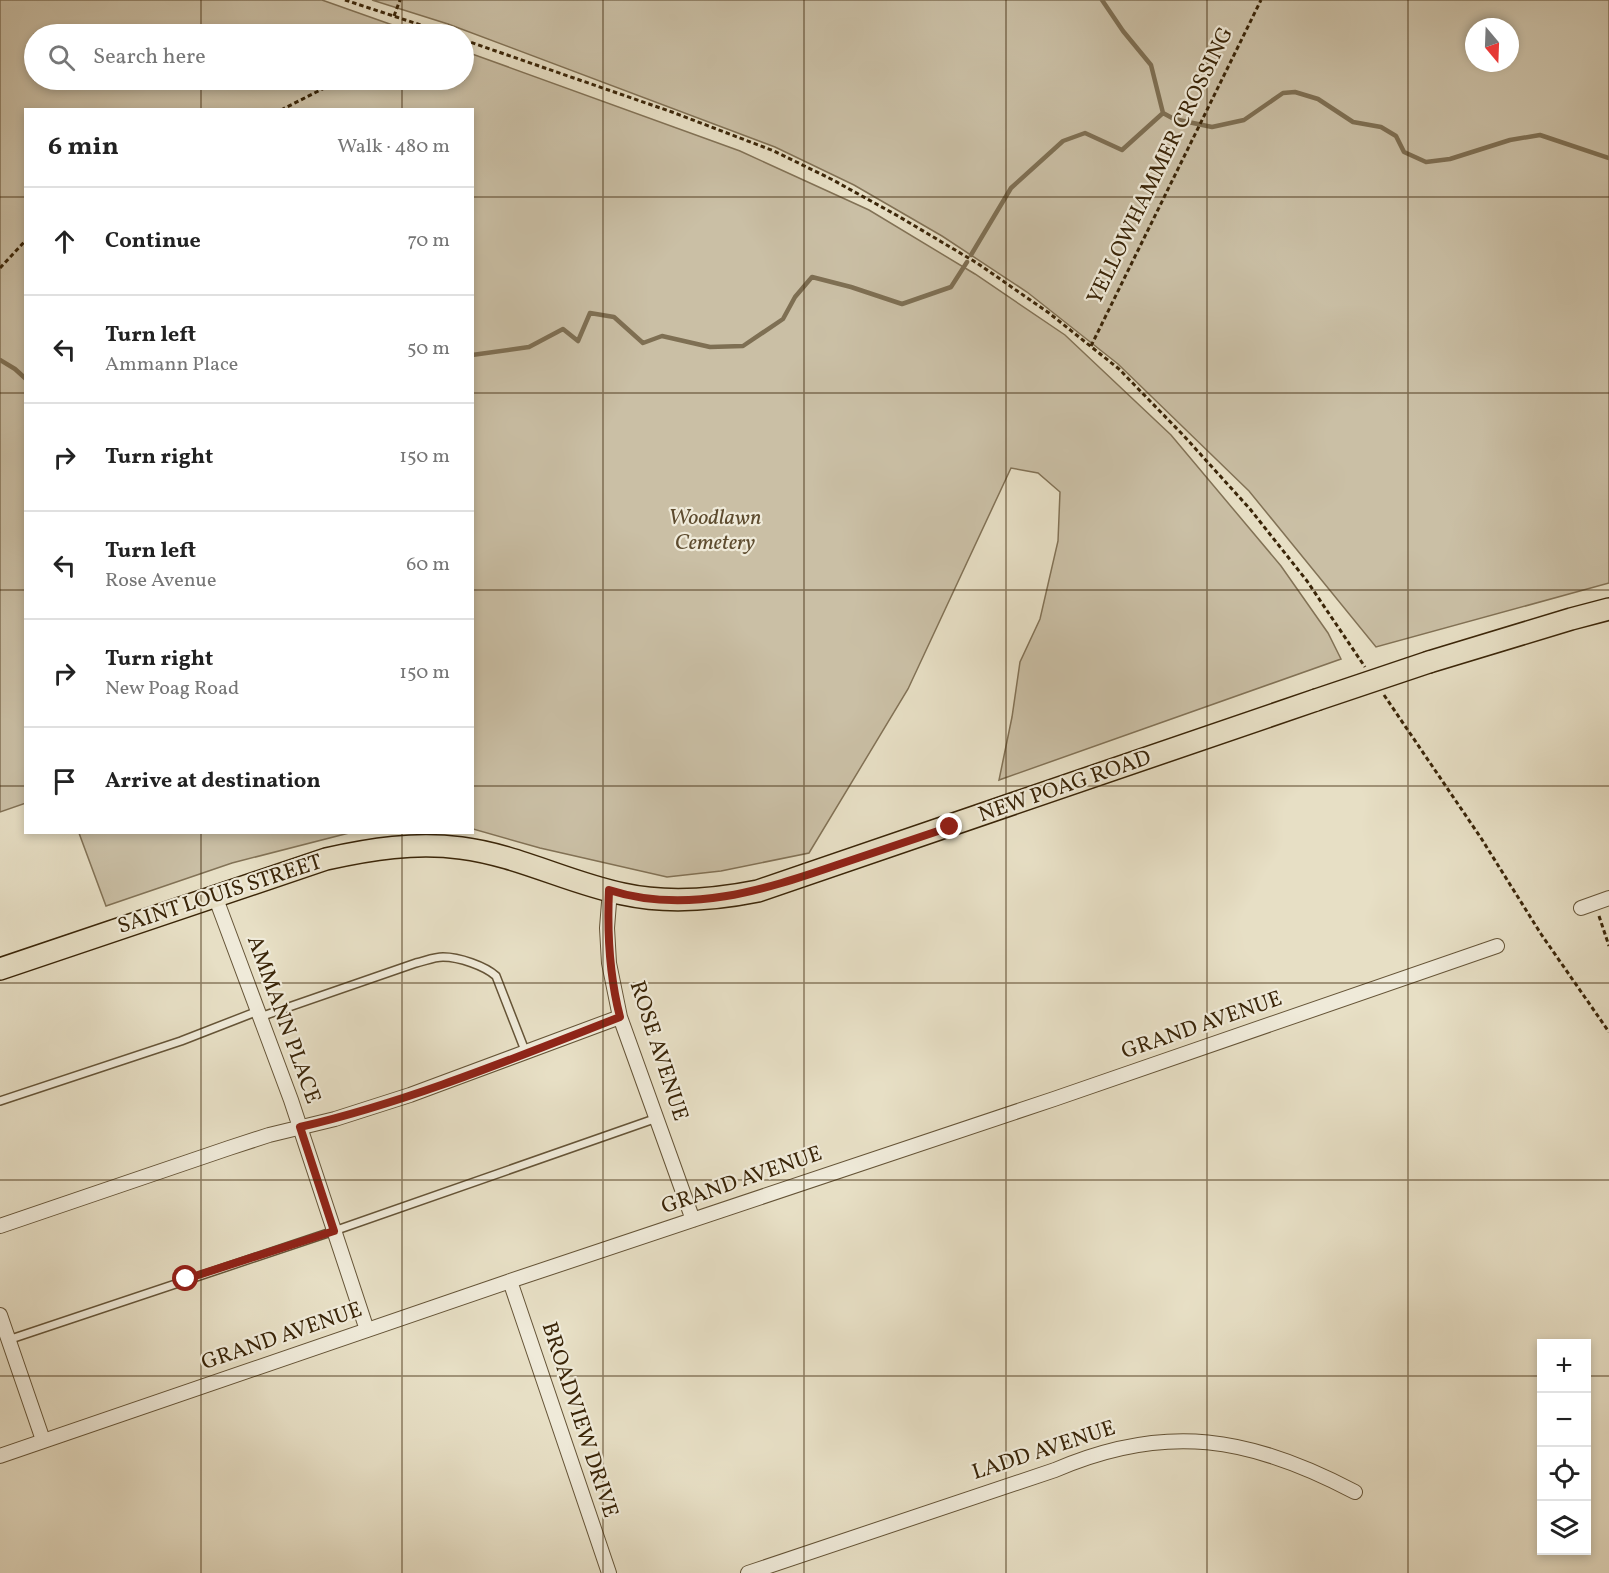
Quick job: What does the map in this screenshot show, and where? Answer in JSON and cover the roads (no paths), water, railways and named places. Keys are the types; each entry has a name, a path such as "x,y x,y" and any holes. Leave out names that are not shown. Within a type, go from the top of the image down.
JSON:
{"main road":[{"name":"NEW POAG ROAD","path":"515,861 622,894 657,899 694,900 758,891 1429,662 1609,609"},
{"name":"SAINT LOUIS STREET","path":"0,969 326,859 364,851 398,846 463,848 515,861"}],"street":[{"name":"ROSE AVENUE","path":"609,890 607,928 609,963 620,1017 693,1220"},
{"name":"AMMANN PLACE","path":"215,896 300,1127 367,1330"},
{"path":"1581,908 1604,900"},
{"name":"GRAND AVENUE","path":"0,1456 510,1281 1054,1099 1497,946"},
{"path":"0,1226 229,1148 335,1119 410,1095 620,1017"},
{"name":"BROADVIEW DRIVE","path":"510,1281 609,1573"},
{"path":"0,1315 43,1440"},
{"name":"LADD AVENUE","path":"748,1573 1055,1470 1086,1457 1140,1443 1176,1440 1234,1444 1321,1474 1355,1492"}],"lane":[{"path":"0,1101 433,958 446,957 487,968 496,976 526,1053"},
{"path":"9,1340 334,1231 657,1118"}],"waterway":[{"path":"1102,0 1123,31 1151,65 1163,113 1174,119 1212,127 1244,120 1283,93 1295,92 1318,99 1353,122 1381,127 1396,136 1404,152 1426,162 1450,159 1510,140 1540,135 1609,158"},
{"path":"971,255 1011,188 1063,141 1085,133 1122,150 1163,113"},
{"path":"474,355 529,347 563,329 578,341 590,313 614,317 643,343 662,336 710,347 743,346 783,319 795,297 812,277 902,304 951,287 967,262"},
{"path":"0,360 24,377"}],"park label":[{"name":"Woodlawn Cemetery","path":"715,530"}]}
